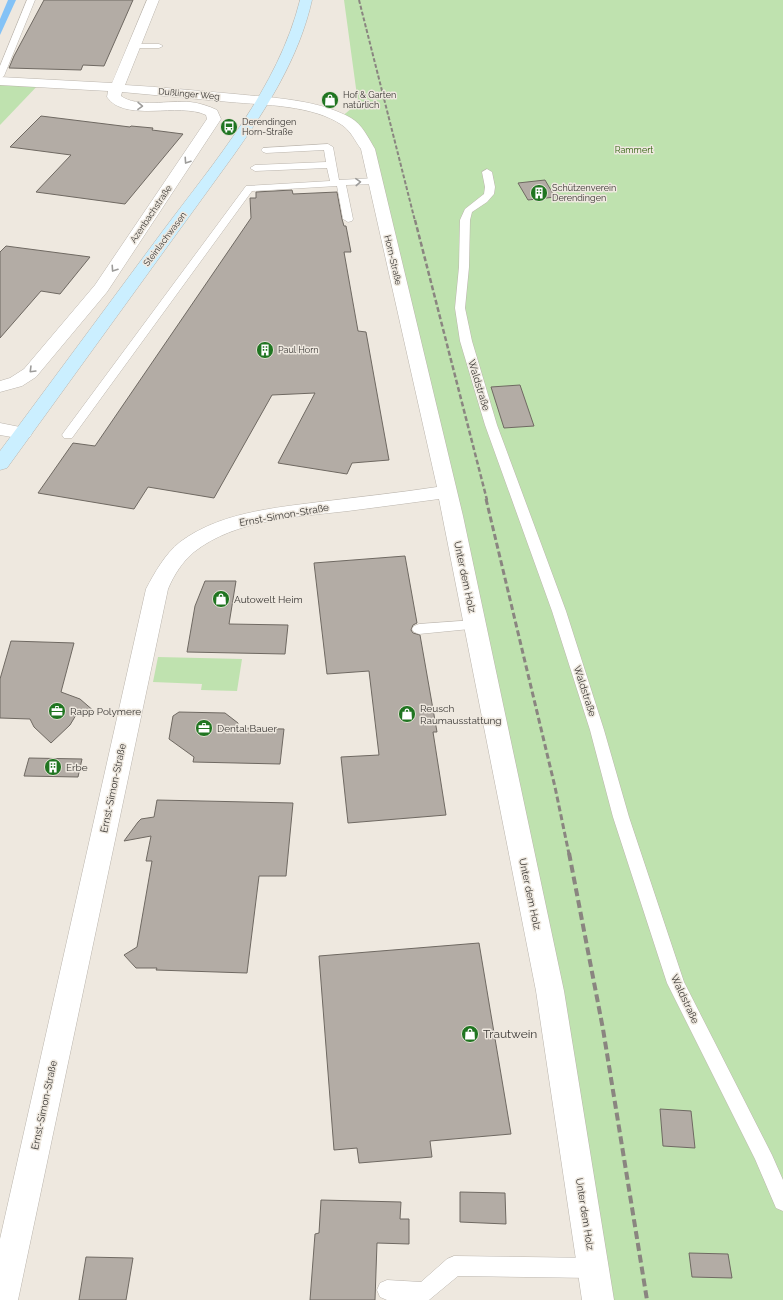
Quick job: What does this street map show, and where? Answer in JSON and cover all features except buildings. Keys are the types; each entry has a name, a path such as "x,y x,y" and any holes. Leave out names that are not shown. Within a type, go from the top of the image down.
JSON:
{"street":[{"path":"117,88 153,0"},
{"name":"Steinlachwasen","path":"0,464 208,182 261,101 293,42 300,24 306,0"},
{"name":"Dußlinger Weg","path":"0,81 117,88 261,101"},
{"name":"Azenbachstraße","path":"0,387 16,382 30,372 101,288 214,119 212,113 190,106 141,106 125,104 114,97 117,88"},
{"name":"Horn-Straße","path":"261,101 312,109 347,122 352,126 368,149 446,492"},
{"path":"0,429 23,433"},
{"name":"Unter dem Holz","path":"446,492 475,625 550,991 598,1300"},
{"name":"Ernst-Simon-Straße","path":"2,1300 157,589 168,567 187,547 214,531 242,521 309,510 446,492"}],"lane":[{"path":"0,76 31,0"},
{"path":"134,46 158,46"},
{"path":"266,150 328,147 348,219"},
{"path":"256,168 332,165"},
{"name":"Waldstraße","path":"487,172 490,187 489,194 484,200 468,211 465,220 464,267 460,308 466,341 491,425 559,611 597,730 621,817 676,983 763,1155 783,1202"},
{"path":"68,435 249,188 375,181"},
{"path":"419,629 475,625"},
{"path":"387,1290 425,1292 454,1266 593,1268"}],"green space":[{"name":"Rammert","path":"344,0 783,0 783,1300 598,1300 550,991 368,149 340,118 358,103"},
{"path":"0,81 41,82 0,125"},
{"path":"158,657 242,659 237,691 201,690 202,684 153,682"}],"water":[{"path":"8,0 16,0 0,35 0,19"}],"railway":[{"path":"359,0 415,221"},
{"path":"415,220 487,500"},
{"path":"486,499 555,787 569,854"},
{"path":"569,853 603,1029 647,1300"}],"place":[{"name":"Hof & Garten natürlich","path":"330,100"},
{"name":"Derendingen Horn-Straße","path":"229,127"},
{"name":"Schützenverein Derendingen","path":"539,193"},
{"name":"Paul Horn","path":"265,350"},
{"name":"Autowelt Heim","path":"221,599"},
{"name":"Rapp Polymere","path":"57,711"},
{"name":"Reusch Raumausstattung","path":"407,714"},
{"name":"Dental Bauer","path":"204,728"},
{"name":"Erbe","path":"53,767"},
{"name":"Trautwein","path":"470,1034"}]}
